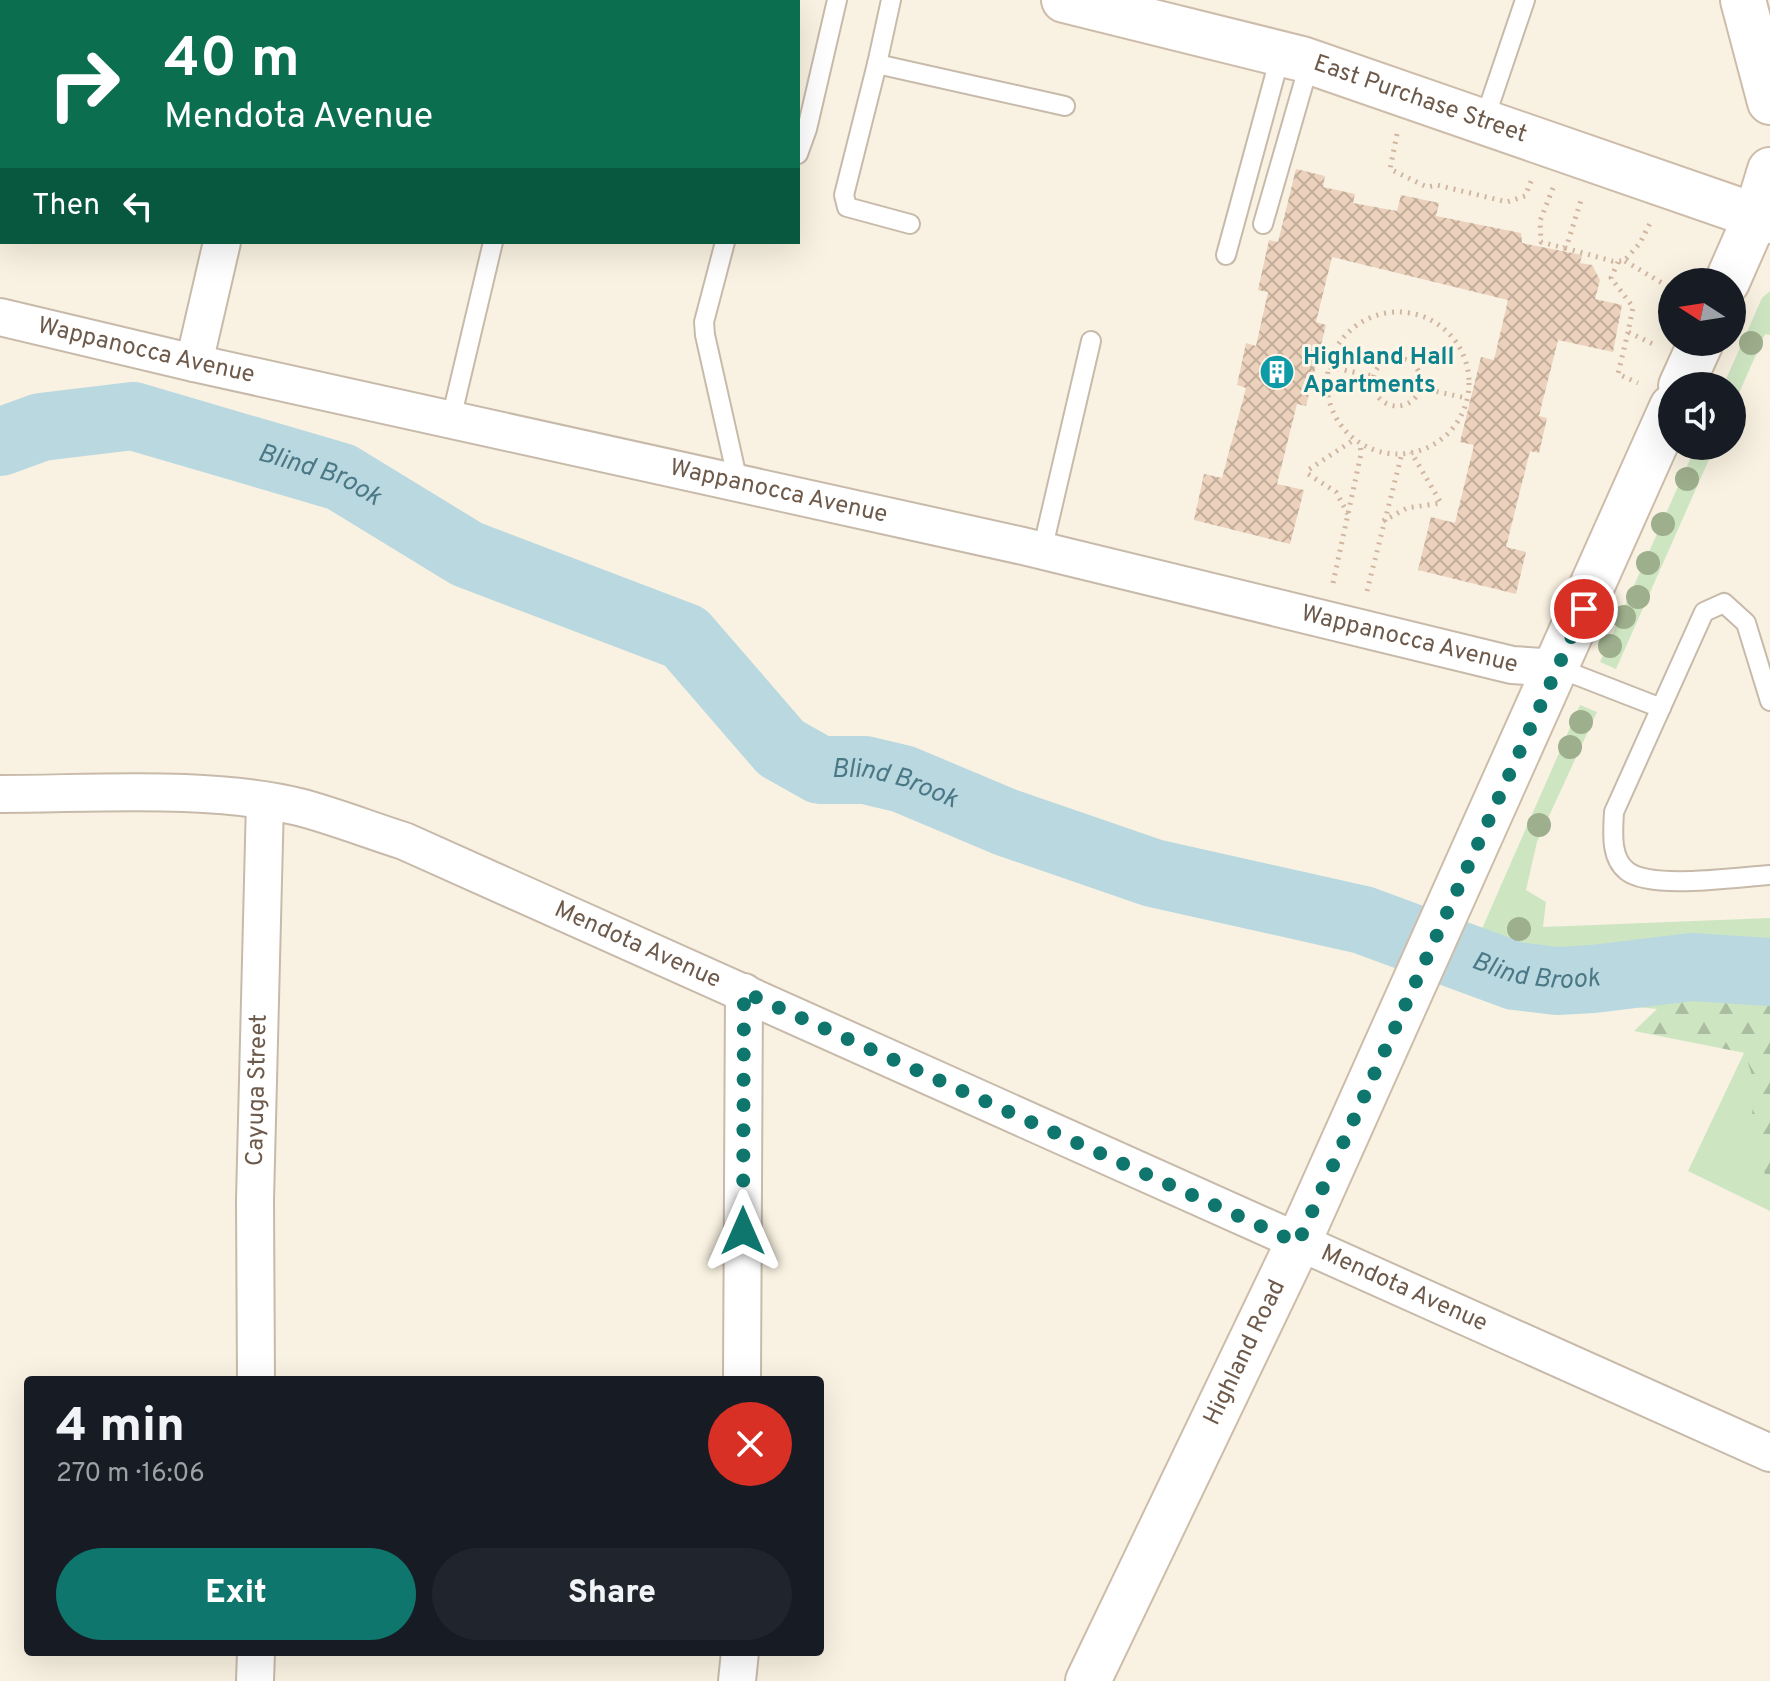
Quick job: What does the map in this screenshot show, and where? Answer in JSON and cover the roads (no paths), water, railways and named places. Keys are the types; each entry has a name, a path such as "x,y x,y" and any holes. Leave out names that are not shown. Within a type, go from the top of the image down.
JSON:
{"street":[{"name":"East Purchase Street","path":"1064,0 1295,57 1763,218"},
{"path":"1743,0 1770,102"},
{"path":"1735,268 1763,218 1770,170"},
{"path":"194,363 222,244"},
{"name":"Wappanocca Avenue","path":"0,317 1042,551 1512,665 1558,668"},
{"name":"Highland Road","path":"1088,1681 1298,1243 1558,668 1655,395"},
{"name":"Mendota Avenue","path":"0,794 169,793 265,801 299,807 404,841 1770,1453"},
{"name":"Cayuga Street","path":"256,1376 255,1200 265,801"},
{"path":"742,1376 744,992"},
{"path":"255,1681 256,1656"},
{"path":"737,1681 740,1656"}],"lane":[{"path":"800,148 837,0"},
{"path":"891,0 844,195 847,207 910,224"},
{"path":"1484,121 1525,0"},
{"path":"1263,224 1295,57"},
{"path":"1226,255 1253,144 1295,57"},
{"path":"877,64 1065,106"},
{"path":"451,419 493,244"},
{"path":"724,244 704,322 738,482"},
{"path":"1042,551 1091,341"},
{"path":"1770,701 1746,623 1724,603 1704,612 1614,812 1613,845 1624,870 1644,881 1770,875"},
{"path":"1558,668 1661,708"}],"waterway":[{"name":"Blind Brook","path":"0,442 41,427 133,416 341,477 467,554 685,637 781,748 820,770 865,770 903,779 1005,822 1153,873 1363,920 1515,976 1557,981 1692,967 1770,972"}],"place":[{"name":"Highland Hall Apartments","path":"1277,372"}]}
